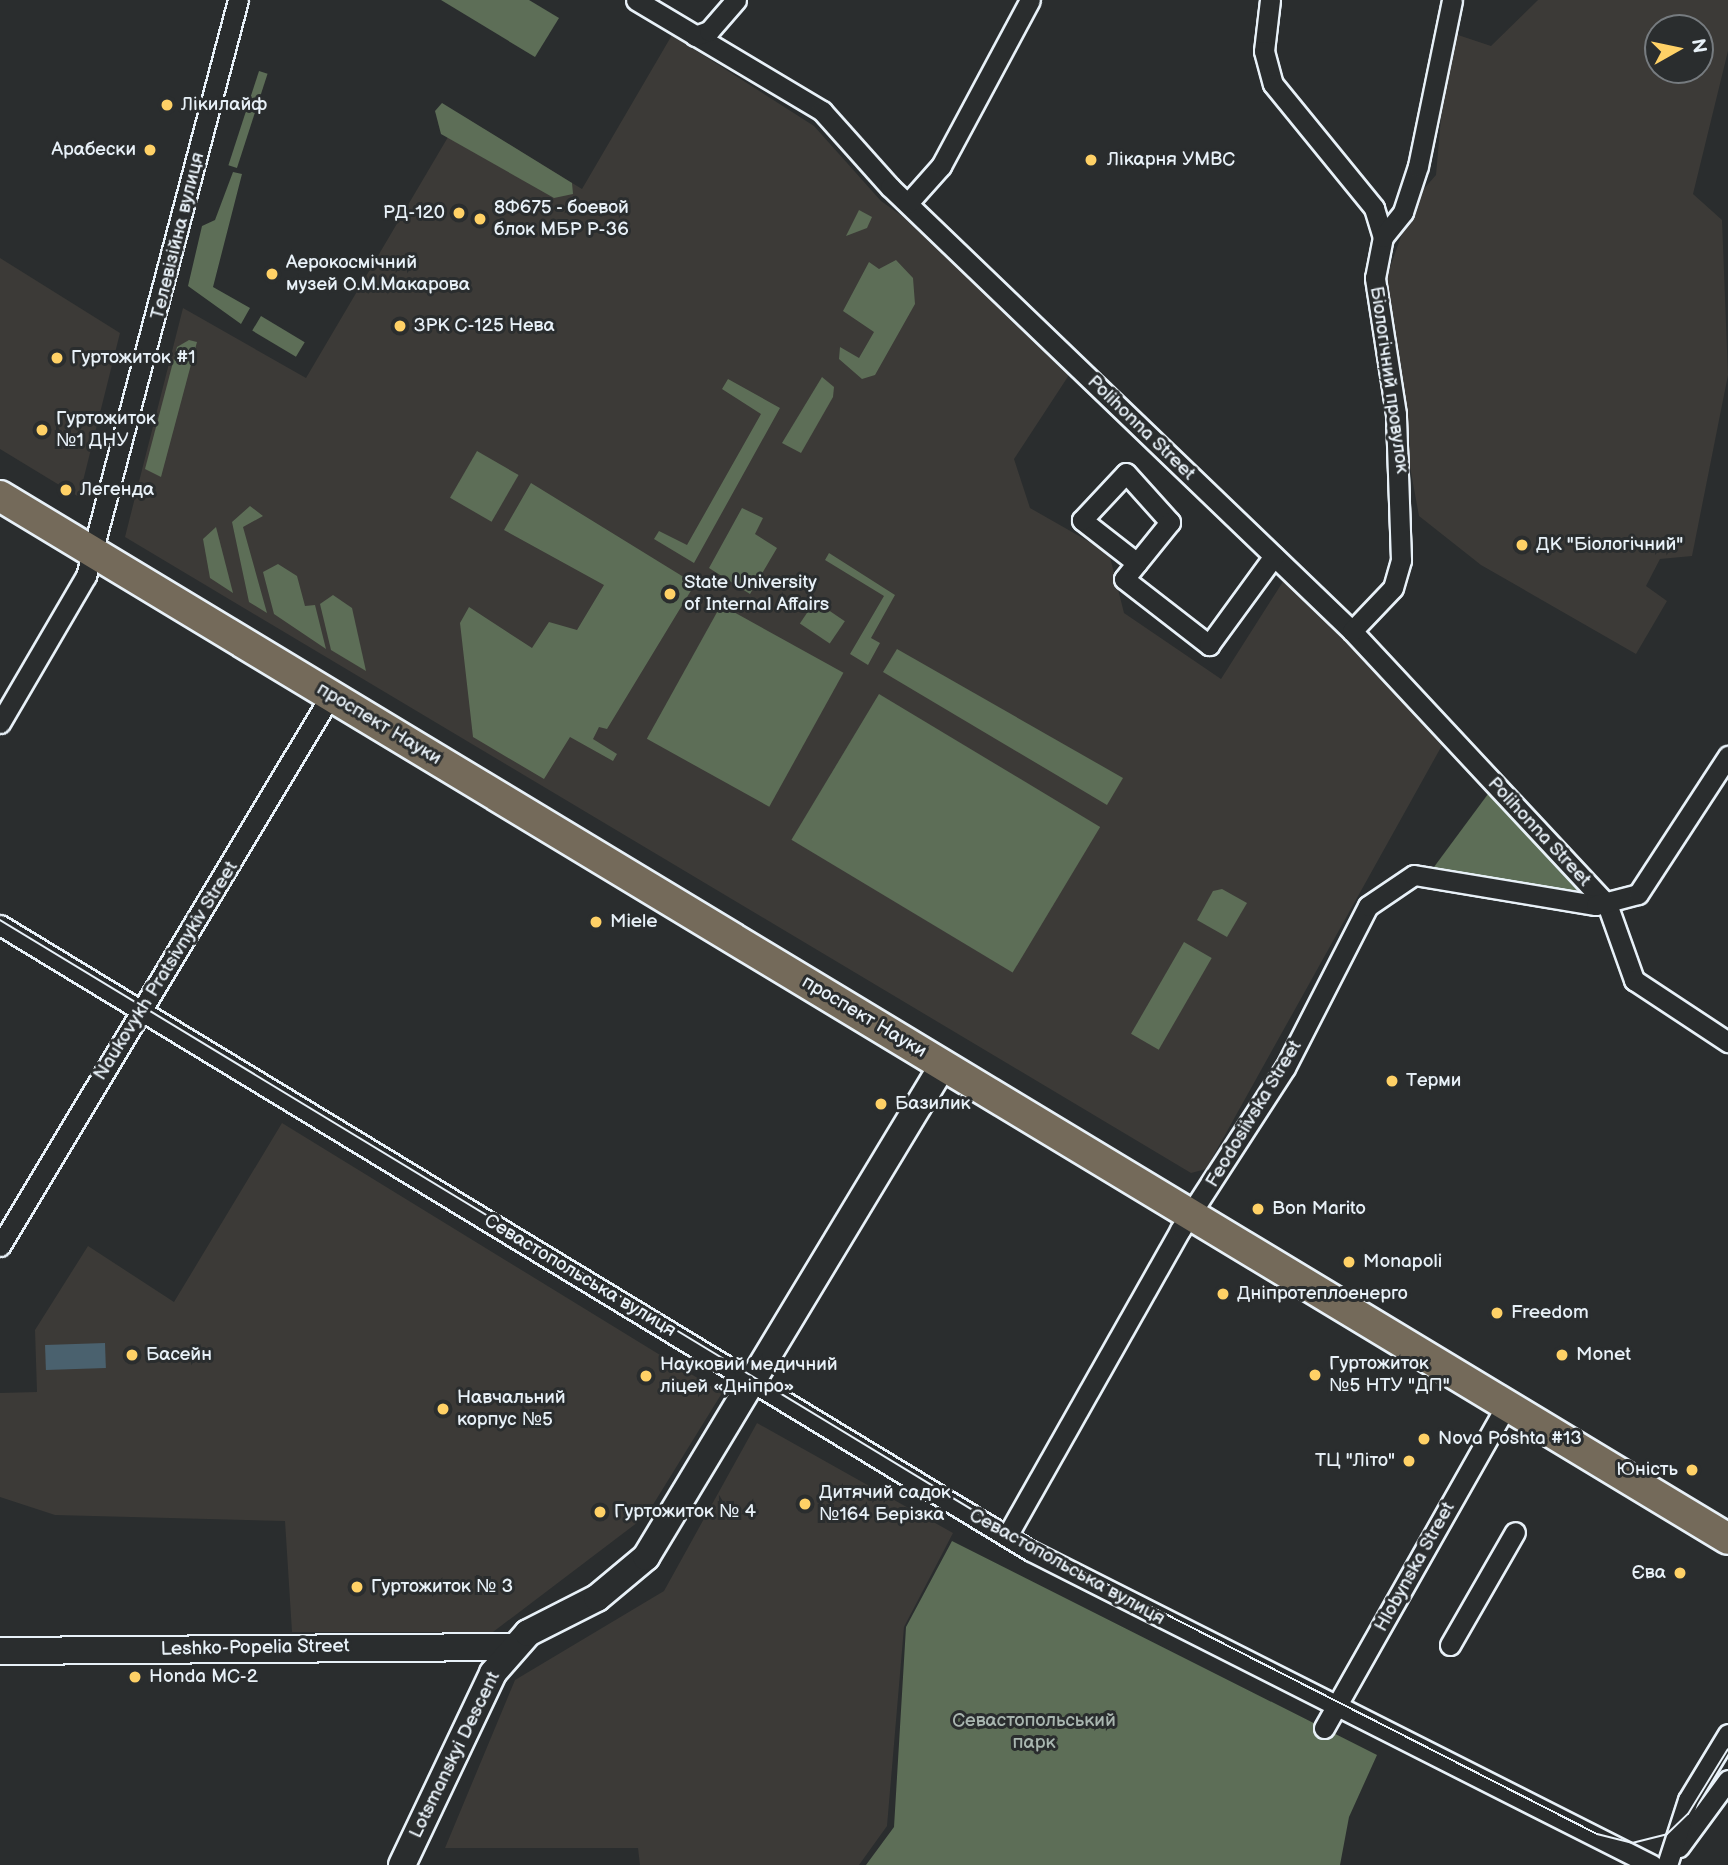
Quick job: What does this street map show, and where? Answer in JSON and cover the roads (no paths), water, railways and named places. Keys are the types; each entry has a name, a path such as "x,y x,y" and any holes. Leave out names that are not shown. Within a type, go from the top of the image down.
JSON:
{"main road":[{"name":"проспект Науки","path":"0,496 1728,1539"},
{"path":"510,1647 597,1598 646,1557 943,1065"},
{"name":"Leshko-Popelia Street","path":"0,1651 510,1647"},
{"name":"Lotsmanskyi Descent","path":"402,1865 510,1647"}],"street":[{"name":"Телевізійна вулиця","path":"0,723 77,596 93,552 237,0"},
{"name":"Polihonna Street","path":"636,0 822,111 908,202 1352,631 1607,904"},
{"path":"695,36 709,31 736,0"},
{"path":"908,202 941,166 1030,0"},
{"path":"1270,0 1264,51 1273,84 1374,208 1383,237"},
{"path":"1383,237 1404,212 1418,166 1452,0"},
{"name":"Біологічний провулок","path":"1352,631 1393,588 1401,560 1396,414 1377,309 1383,237"},
{"path":"1137,563 1082,520 1126,473 1170,522 1137,563 1124,579 1209,646 1274,555"},
{"name":"Naukovykh Pratsivnykiv Street","path":"0,1246 139,1009 269,807 331,695"},
{"path":"1728,756 1638,894 1607,904 1634,980 1728,1042"},
{"name":"Feodosiivska Street","path":"1006,1536 1192,1214 1284,1068 1368,906 1386,890 1414,875 1438,874 1607,904"},
{"name":"Севастопольська вулиця","path":"0,925 1006,1536 1336,1707 1652,1865"},
{"name":"Hlobynska Street","path":"1324,1728 1506,1406"},
{"path":"1450,1645 1515,1532"},
{"path":"1672,1858 1688,1800 1728,1734"},
{"path":"1672,1858 1728,1780"}],"water":[{"path":"105,1343 106,1368 46,1370 45,1345"}],"tram line":[{"path":"0,920 1032,1546 1597,1834 1632,1843 1667,1834 1688,1814 1728,1749"}],"place":[{"name":"Лікилайф","path":"167,105"},
{"name":"Арабески","path":"150,150"},
{"name":"Лікарня УМВС","path":"1091,160"},
{"name":"РД-120","path":"459,213"},
{"name":"8Ф675 - боевой блок МБР Р-36","path":"480,219"},
{"name":"Аерокосмічний музей О.М.Макарова","path":"272,274"},
{"name":"ЗРК С-125 Нева","path":"400,326"},
{"name":"Гуртожиток #1","path":"57,358"},
{"name":"Гуртожиток №1 ДНУ","path":"42,430"},
{"name":"Легенда","path":"66,490"},
{"name":"ДК \"Біологічний\"","path":"1522,545"},
{"name":"State University of Internal Affairs","path":"670,594"},
{"name":"Miele","path":"596,922"},
{"name":"Терми","path":"1392,1081"},
{"name":"Базилик","path":"881,1104"},
{"name":"Bon Marito","path":"1258,1209"},
{"name":"Monapoli","path":"1349,1262"},
{"name":"Дніпротеплоенерго","path":"1223,1294"},
{"name":"Freedom","path":"1497,1313"},
{"name":"Басейн","path":"132,1355"},
{"name":"Monet","path":"1562,1355"},
{"name":"Гуртожиток №5 НТУ \"ДП\"","path":"1315,1375"},
{"name":"Науковий медичний ліцей «Дніпро»","path":"646,1376"},
{"name":"Навчальний корпус №5","path":"443,1409"},
{"name":"Nova Poshta #13","path":"1424,1439"},
{"name":"ТЦ \"Літо\"","path":"1409,1461"},
{"name":"Юність","path":"1692,1470"},
{"name":"Дитячий садок №164 Берізка","path":"805,1504"},
{"name":"Гуртожиток № 4","path":"600,1512"},
{"name":"Єва","path":"1680,1573"},
{"name":"Гуртожиток № 3","path":"357,1587"},
{"name":"Honda МС-2","path":"135,1677"}],"park label":[{"name":"Севастопольський парк","path":"1034,1732"}]}
